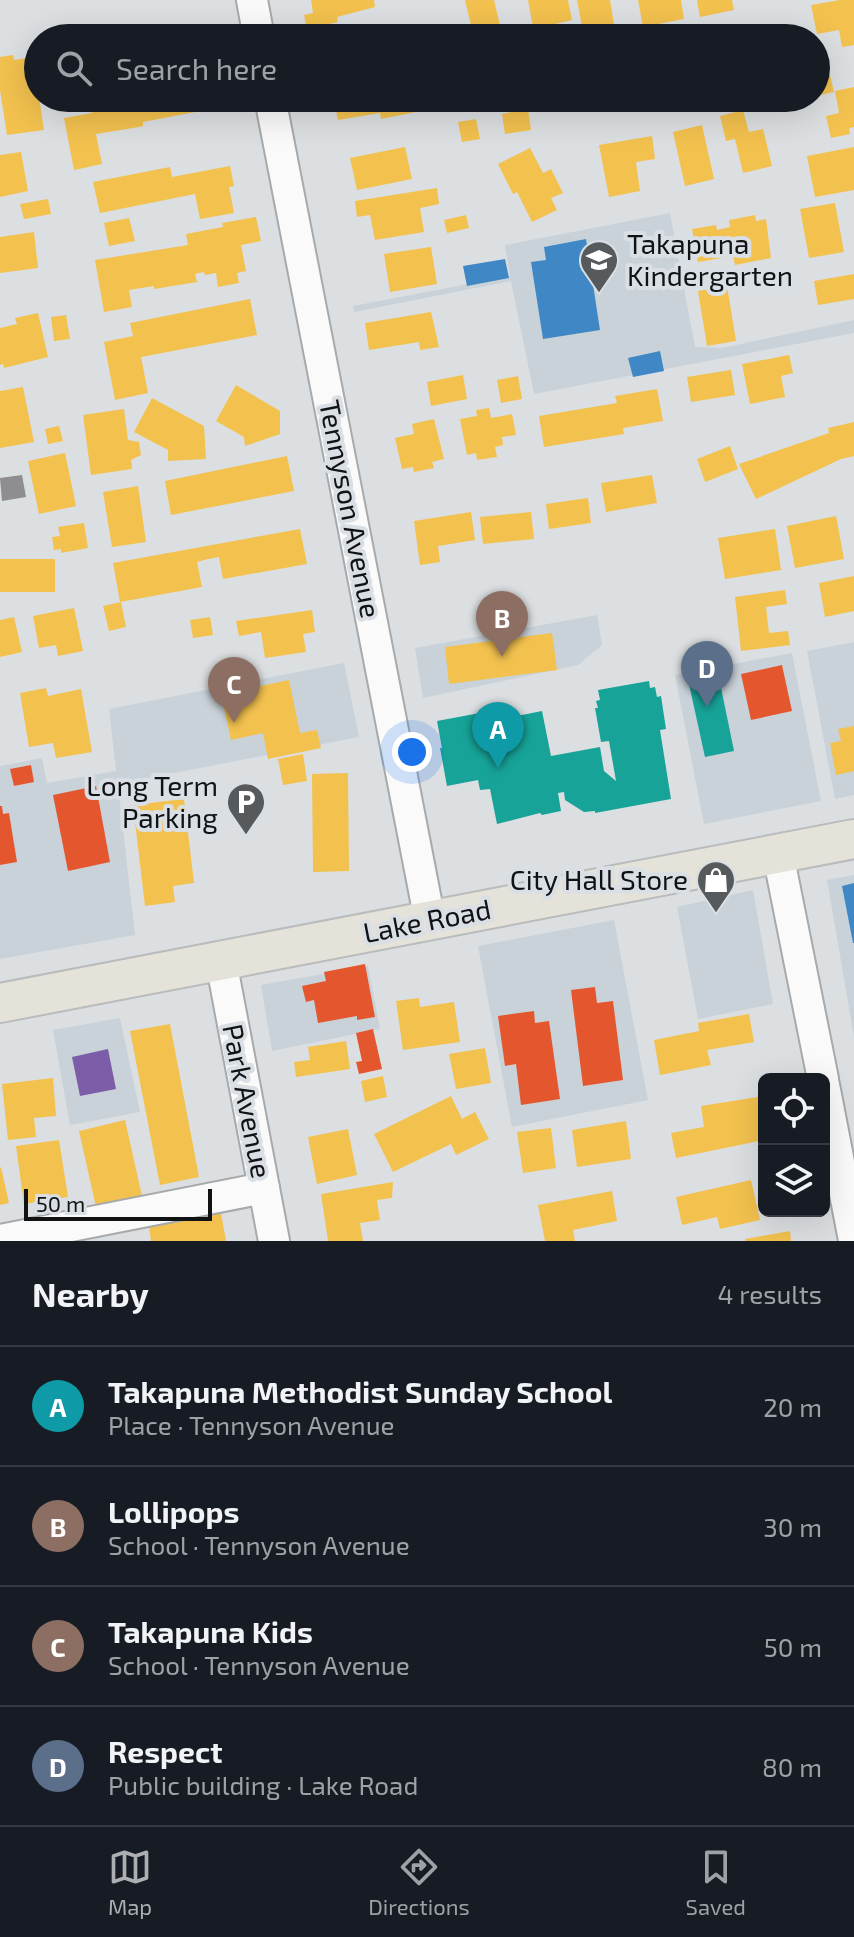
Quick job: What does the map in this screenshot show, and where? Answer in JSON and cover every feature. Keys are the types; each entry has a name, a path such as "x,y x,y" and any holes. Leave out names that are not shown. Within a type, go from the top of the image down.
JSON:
{"main road":[{"name":"Lake Road","path":"0,1003 854,839"}],"street":[{"path":"252,0 256,24"},
{"name":"Tennyson Avenue","path":"273,112 430,921"},
{"path":"778,854 822,1073"},
{"name":"Park Avenue","path":"221,961 274,1241"},
{"path":"830,1116 854,1240"},
{"path":"0,1240 264,1188"}],"shaded area":[{"name":"Takapuna Kindergarten","path":"670,213 695,347 722,348 854,320 854,333 534,394 511,281 354,312 353,306 510,276 505,245"},
{"path":"597,615 602,645 578,665 423,698 415,648"},
{"path":"854,642 854,795 835,799 807,651"},
{"path":"792,653 821,801 704,824 675,675"},
{"path":"344,663 359,737 118,784 135,935 0,959 0,766 42,758 47,783 116,771 109,709"},
{"path":"854,875 854,1037 827,880"},
{"path":"753,890 773,1004 698,1019 677,907"},
{"path":"614,920 648,1100 512,1127 478,946"},
{"path":"368,966 380,1029 272,1051 261,985"},
{"path":"120,1018 140,1112 70,1125 53,1030"}],"building: Homes":[{"path":"311,0 374,0 375,7 337,17 338,22 329,24 306,24 304,15 313,13"},
{"path":"465,0 494,0 500,24 471,24"},
{"path":"528,0 568,0 572,20 532,24"},
{"path":"577,0 610,0 614,24 581,24"},
{"path":"638,0 681,0 684,19 642,24"},
{"path":"697,0 732,0 734,10 700,17"},
{"path":"854,0 854,45 842,47 839,30 830,32 830,24 815,24 811,5"},
{"path":"13,55 14,60 24,58 24,112 41,112 44,130 7,135 0,90 0,57"},
{"path":"854,87 854,127 849,128 850,134 831,138 826,116 839,113 835,91"},
{"path":"195,112 143,122 143,126 139,127 96,134 102,164 74,170 64,118 92,113"},
{"path":"336,112 416,112 381,119 380,113 338,120"},
{"path":"528,112 531,130 505,134 502,114"},
{"path":"744,112 749,132 763,129 772,166 743,173 735,139 726,141 720,116"},
{"path":"476,119 480,139 462,142 458,122"},
{"path":"702,125 714,179 685,186 673,132"},
{"path":"652,136 655,159 636,162 640,191 609,197 599,145"},
{"path":"405,147 412,179 357,190 350,158"},
{"path":"854,147 854,190 815,197 807,156"},
{"path":"530,148 543,173 551,169 563,193 551,198 557,210 532,222 498,164"},
{"path":"21,152 28,191 0,197 0,155"},
{"path":"230,166 234,186 229,187 234,213 200,219 195,194 100,213 93,182 170,167 172,177"},
{"path":"437,188 439,204 420,208 424,232 375,240 370,215 357,217 355,201"},
{"path":"48,199 51,214 24,219 20,204"},
{"path":"835,203 844,252 809,258 800,209"},
{"path":"466,215 469,228 447,233 444,220"},
{"path":"755,215 756,221 766,219 771,258 735,265 733,256 698,262 692,229 716,225 717,230 730,227 729,220"},
{"path":"256,217 261,241 241,245 246,271 237,273 239,283 218,287 216,273 199,273 195,274 197,282 129,290 132,307 104,312 95,260 188,245 186,234"},
{"path":"129,218 135,241 109,246 104,223"},
{"path":"34,232 38,268 0,273 0,237"},
{"path":"431,247 437,284 390,292 384,254"},
{"path":"854,274 854,299 818,305 814,281"},
{"path":"727,286 736,341 707,346 698,291"},
{"path":"250,299 257,335 141,357 148,393 115,400 104,342 133,336 130,323"},
{"path":"431,312 439,347 420,350 419,342 369,350 365,323"},
{"path":"38,313 48,357 4,368 3,364 0,365 0,328 17,324 15,318"},
{"path":"66,315 70,339 54,341 51,317"},
{"path":"789,355 793,373 781,376 785,397 750,404 742,364"},
{"path":"731,370 735,395 691,402 687,377"},
{"path":"463,375 467,399 431,406 427,382"},
{"path":"518,376 522,399 501,403 497,380"},
{"path":"236,385 280,411 280,434 245,446 244,437 216,421"},
{"path":"23,387 34,442 0,448 0,391"},
{"path":"657,389 663,421 623,428 624,434 544,447 539,416 617,403 615,396"},
{"path":"152,398 204,426 206,459 168,461 168,450 134,432"},
{"path":"489,408 491,418 512,414 516,435 502,437 503,445 495,447 497,457 477,460 476,453 467,455 460,419 477,416 476,410"},
{"path":"124,409 128,440 139,442 141,455 131,460 132,469 91,475 83,415"},
{"path":"434,419 444,459 432,462 434,468 414,472 413,467 402,469 395,438 414,434 412,424"},
{"path":"854,422 854,456 841,459 756,499 739,464 829,433 828,428"},
{"path":"59,426 63,441 48,444 45,429"},
{"path":"730,446 738,469 705,482 697,459"},
{"path":"65,453 76,506 39,514 28,461"},
{"path":"287,456 294,491 171,515 165,481"},
{"path":"652,475 657,503 606,512 601,483"},
{"path":"138,486 146,542 112,547 103,492"},
{"path":"588,498 591,523 549,529 546,504"},
{"path":"471,512 475,540 438,546 440,562 420,565 414,521"},
{"path":"531,512 534,539 483,544 480,517"},
{"path":"836,516 844,559 795,568 787,526"},
{"path":"84,523 88,548 61,553 61,549 54,550 52,537 60,536 58,527"},
{"path":"300,529 307,564 223,579 219,557 208,559 197,562 202,587 120,602 113,563"},
{"path":"775,529 781,570 725,579 718,538"},
{"path":"0,559 55,559 55,592 0,592"},
{"path":"854,576 854,611 825,617 819,583"},
{"path":"785,590 787,604 766,607 769,633 788,631 790,645 741,651 735,597"},
{"path":"121,602 126,627 109,631 103,606"},
{"path":"74,608 83,651 58,656 56,645 39,648 33,616"},
{"path":"312,610 315,632 303,634 306,652 265,658 261,632 239,636 236,621"},
{"path":"14,617 22,652 0,657 0,620"},
{"path":"210,617 213,635 193,638 190,620"},
{"path":"552,633 557,670 449,684 445,647"},
{"path":"289,680 300,733 317,730 321,748 268,759 263,733 231,740 221,694"},
{"path":"46,688 48,696 81,689 92,752 56,758 53,743 29,747 20,693"},
{"path":"854,726 854,771 836,775 830,743 841,741 838,729"},
{"path":"303,754 307,781 283,785 278,759"},
{"path":"348,773 349,871 313,872 312,774"},
{"path":"184,799 194,883 173,886 175,902 145,906 133,805"},
{"path":"419,998 420,1007 454,1002 460,1042 403,1050 396,1001"},
{"path":"749,1014 754,1042 707,1050 711,1065 660,1075 654,1040 699,1031 698,1023"},
{"path":"170,1024 199,1177 160,1185 130,1031"},
{"path":"346,1041 350,1069 296,1077 294,1062 310,1060 308,1047"},
{"path":"485,1048 491,1083 456,1089 449,1054"},
{"path":"383,1076 387,1097 365,1102 361,1081"},
{"path":"53,1078 56,1116 34,1118 36,1137 8,1140 2,1084"},
{"path":"451,1096 462,1119 475,1112 489,1139 456,1155 451,1144 393,1172 374,1134"},
{"path":"758,1097 758,1141 676,1158 671,1133 704,1127 701,1106"},
{"path":"125,1120 142,1196 96,1207 79,1131"},
{"path":"626,1121 631,1159 577,1167 572,1130"},
{"path":"551,1128 556,1168 523,1173 517,1132"},
{"path":"348,1129 357,1175 317,1184 308,1137"},
{"path":"59,1140 68,1197 24,1204 16,1146"},
{"path":"0,1168 9,1203 0,1205"},
{"path":"751,1180 760,1220 720,1229 717,1217 682,1225 676,1197"},
{"path":"393,1182 392,1198 377,1200 380,1220 360,1223 363,1241 328,1241 321,1194"},
{"path":"612,1191 617,1221 573,1230 575,1241 545,1241 538,1205"},
{"path":"221,1213 226,1241 151,1241 149,1227"},
{"path":"790,1231 791,1241 745,1241 745,1239"}],"building: Shops":[{"path":"782,665 792,711 751,720 741,674"},
{"path":"31,765 34,782 14,786 10,769"},
{"path":"96,786 110,862 68,871 53,795"},
{"path":"0,806 3,814 9,813 17,862 0,865"},
{"path":"365,964 375,1017 357,1020 357,1016 318,1023 314,1000 306,1002 302,986 326,981 324,972"},
{"path":"595,987 597,1003 613,1001 623,1080 583,1086 571,990"},
{"path":"534,1011 535,1023 549,1021 560,1099 521,1105 516,1064 505,1066 498,1016"},
{"path":"373,1029 382,1069 359,1074 356,1062 362,1061 356,1033"}],"building: Offices":[{"path":"108,1049 116,1089 80,1096 72,1057"}],"building: Schools":[{"path":"586,239 600,330 543,339 531,262 546,260 544,247"},
{"path":"505,259 509,278 467,286 463,266"},
{"path":"660,351 664,371 633,377 628,358"},
{"path":"854,883 854,943 853,943 842,886"}],"building: Public":[{"path":"717,668 734,751 705,757 687,675"},
{"path":"649,681 650,688 655,687 657,697 661,696 666,729 660,730 671,799 595,813 584,812 565,800 564,792 558,793 561,811 497,824 490,789 480,790 478,780 447,786 437,721 485,712 487,722 542,711 551,756 600,747 604,771 616,781 609,741 601,742 595,708 598,708 596,701 600,700 598,690"}],"building: Industry":[{"path":"22,475 26,497 2,501 0,478"}],"place":[{"name":"Takapuna Kindergarten","path":"599,294"},
{"name":"Lollipops","path":"502,657"},
{"name":"Respect","path":"707,707"},
{"name":"Takapuna Kids","path":"234,723"},
{"name":"Takapuna Methodist Sunday School","path":"498,768"},
{"name":"Long Term Parking","path":"246,836"},
{"name":"City Hall Store","path":"716,914"}]}
